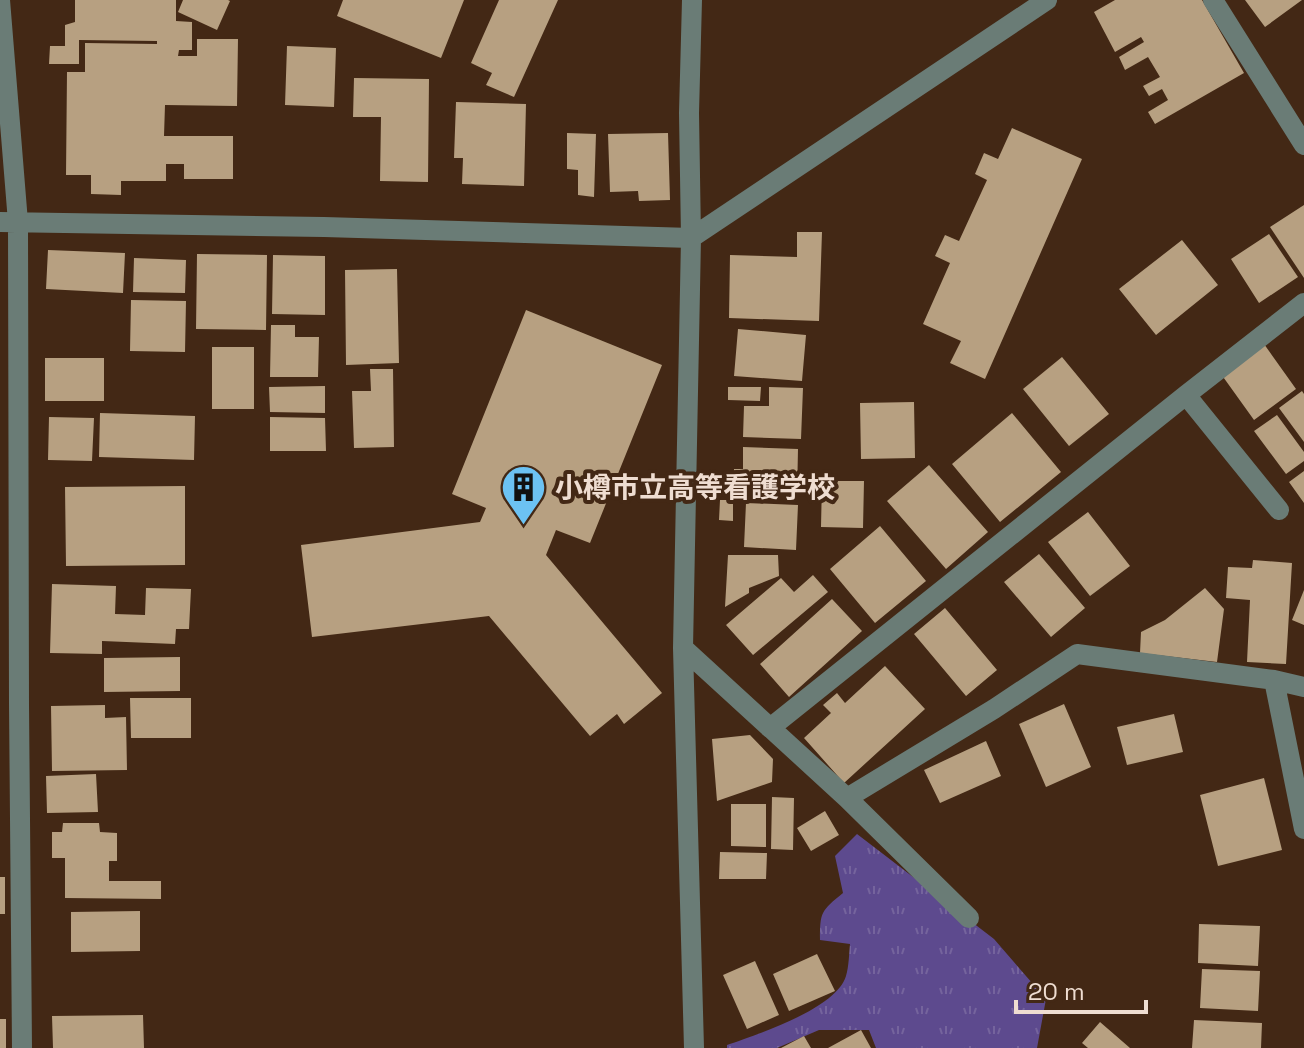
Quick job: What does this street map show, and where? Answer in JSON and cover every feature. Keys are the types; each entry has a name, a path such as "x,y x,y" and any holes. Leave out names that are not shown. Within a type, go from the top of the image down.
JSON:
{"street":[{"path":"0,0 9,222 22,1048"},
{"path":"692,0 683,648 694,1048"},
{"path":"9,222 691,238 1047,0"},
{"path":"1213,0 1304,145"},
{"path":"770,728 1304,303"},
{"path":"1186,395 1279,510"},
{"path":"683,648 847,798 969,918"},
{"path":"847,798 994,709 1077,654 1274,680 1304,687"},
{"path":"1274,680 1304,829"}],"green space":[{"path":"857,834 994,939 1046,999 1037,1048 876,1048 869,1030 819,1030 777,1048 727,1048 727,1045 794,1019 828,999 839,988 847,972 850,944 820,940 820,923 826,908 843,893 835,856"}],"building":[{"path":"75,0 176,0 176,21 192,22 192,50 179,50 178,56 197,56 197,39 238,39 237,106 165,105 164,136 233,136 233,179 184,179 184,164 166,164 166,181 121,181 121,195 91,194 91,175 66,175 67,72 85,72 85,43 157,44 157,41 79,40 79,64 49,64 50,46 65,46 65,25 75,22"},
{"path":"183,0 230,1 217,30 178,12"},
{"path":"343,0 464,0 441,58 337,16"},
{"path":"499,0 558,0 514,97 486,85 492,73 471,63"},
{"path":"1115,0 1202,0 1244,73 1155,124 1148,112 1168,100 1162,89 1149,96 1143,86 1160,77 1148,57 1125,70 1119,57 1144,42 1141,37 1115,52 1094,12"},
{"path":"1245,0 1302,0 1265,27"},
{"path":"287,46 336,48 334,107 285,105"},
{"path":"354,78 429,79 428,182 380,181 381,117 353,117"},
{"path":"456,102 526,104 524,186 462,184 463,158 454,158"},
{"path":"1012,128 1082,159 985,379 950,363 961,341 923,324 950,263 935,256 945,235 959,241 987,180 975,174 984,153 998,159"},
{"path":"567,133 596,134 594,197 578,195 578,170 567,169"},
{"path":"668,133 670,200 639,201 638,191 610,192 608,134"},
{"path":"1304,205 1304,278 1270,227"},
{"path":"797,232 822,232 819,321 729,318 730,255 797,257"},
{"path":"1269,234 1298,277 1259,303 1231,259"},
{"path":"1182,240 1218,285 1156,335 1119,289"},
{"path":"48,250 125,253 123,293 46,289"},
{"path":"197,254 267,255 266,330 196,329"},
{"path":"273,255 325,256 325,315 272,314"},
{"path":"134,258 186,260 185,293 133,292"},
{"path":"397,269 399,363 346,365 345,270"},
{"path":"131,300 186,301 185,352 130,351"},
{"name":"小樽市立高等看護学校","path":"526,310 662,365 590,543 556,530 546,555 662,693 624,724 617,714 590,736 489,616 312,637 301,545 480,522 486,508 452,494"},
{"path":"271,325 295,325 295,337 319,337 318,377 270,377"},
{"path":"738,329 806,335 802,381 734,376"},
{"path":"1264,344 1296,389 1254,420 1221,374"},
{"path":"212,347 254,347 254,409 212,409"},
{"path":"1062,357 1109,414 1069,446 1023,389"},
{"path":"45,358 104,358 104,401 45,401"},
{"path":"370,369 393,369 394,447 354,448 352,391 371,391"},
{"path":"325,386 325,413 270,412 269,387"},
{"path":"728,387 761,387 760,401 728,400"},
{"path":"769,387 803,388 801,439 743,437 744,406 769,406"},
{"path":"1302,391 1304,394 1304,442 1279,408"},
{"path":"914,402 915,458 861,459 860,403"},
{"path":"100,413 195,416 194,460 99,457"},
{"path":"1012,413 1061,472 1000,522 952,464"},
{"path":"1277,415 1304,452 1304,461 1286,474 1254,431"},
{"path":"49,417 94,418 92,461 48,460"},
{"path":"270,417 325,418 326,451 270,451"},
{"path":"743,447 798,449 797,497 733,495 734,469 743,469"},
{"path":"929,465 988,532 946,569 887,501"},
{"path":"1304,471 1304,503 1289,482"},
{"path":"822,481 864,481 863,528 821,527"},
{"path":"185,486 185,565 66,566 65,487"},
{"path":"720,500 733,500 733,521 719,520"},
{"path":"746,503 798,505 796,550 744,547"},
{"path":"1088,512 1130,566 1090,596 1048,542"},
{"path":"880,526 926,581 875,623 830,569"},
{"path":"1039,554 1085,608 1051,637 1004,582"},
{"path":"728,555 778,555 779,576 749,588 749,593 725,607"},
{"path":"1253,560 1292,563 1286,664 1247,662 1250,600 1226,598 1228,567 1252,568"},
{"path":"813,575 828,592 753,655 726,625 781,578 794,592"},
{"path":"52,584 116,586 115,614 145,615 146,588 191,589 189,629 176,629 175,644 102,641 102,654 50,653"},
{"path":"1205,588 1224,609 1217,662 1140,653 1141,632 1165,620"},
{"path":"1304,590 1304,625 1292,620"},
{"path":"832,599 862,631 789,697 760,664"},
{"path":"945,608 997,670 966,696 914,634"},
{"path":"180,657 180,691 104,692 104,658"},
{"path":"885,666 925,709 844,783 804,738 831,713 823,705 837,693 845,703"},
{"path":"130,698 191,698 191,738 131,738"},
{"path":"1064,704 1091,767 1046,787 1019,724"},
{"path":"105,705 105,718 126,717 127,770 52,771 51,706"},
{"path":"1174,714 1183,752 1127,765 1117,727"},
{"path":"750,735 773,759 772,782 717,801 712,739"},
{"path":"986,741 1001,776 940,803 924,770"},
{"path":"96,774 98,812 47,813 46,776"},
{"path":"1264,778 1282,850 1218,866 1200,795"},
{"path":"772,797 794,798 793,850 771,849"},
{"path":"731,804 766,804 766,847 731,846"},
{"path":"825,811 839,835 811,851 797,828"},
{"path":"63,823 99,823 100,832 117,833 117,861 109,861 109,881 161,881 161,899 65,898 65,858 52,858 52,832 62,832"},
{"path":"720,852 767,853 766,879 719,879"},
{"path":"0,877 5,877 5,914 0,914"},
{"path":"140,911 140,951 71,952 71,912"},
{"path":"1199,924 1260,926 1258,966 1198,963"},
{"path":"817,954 835,991 789,1011 773,974"},
{"path":"755,961 779,1015 747,1029 723,975"},
{"path":"1202,969 1260,971 1258,1011 1200,1008"},
{"path":"143,1015 144,1048 53,1048 52,1016"},
{"path":"0,1019 6,1019 6,1048 0,1048"},
{"path":"1194,1020 1262,1023 1261,1048 1192,1048"},
{"path":"1100,1022 1130,1048 1088,1048 1082,1043"},
{"path":"861,1030 871,1048 828,1048"},
{"path":"804,1036 811,1048 781,1048"}],"place":[{"name":"小樽市立高等看護学校","path":"524,526"}]}
